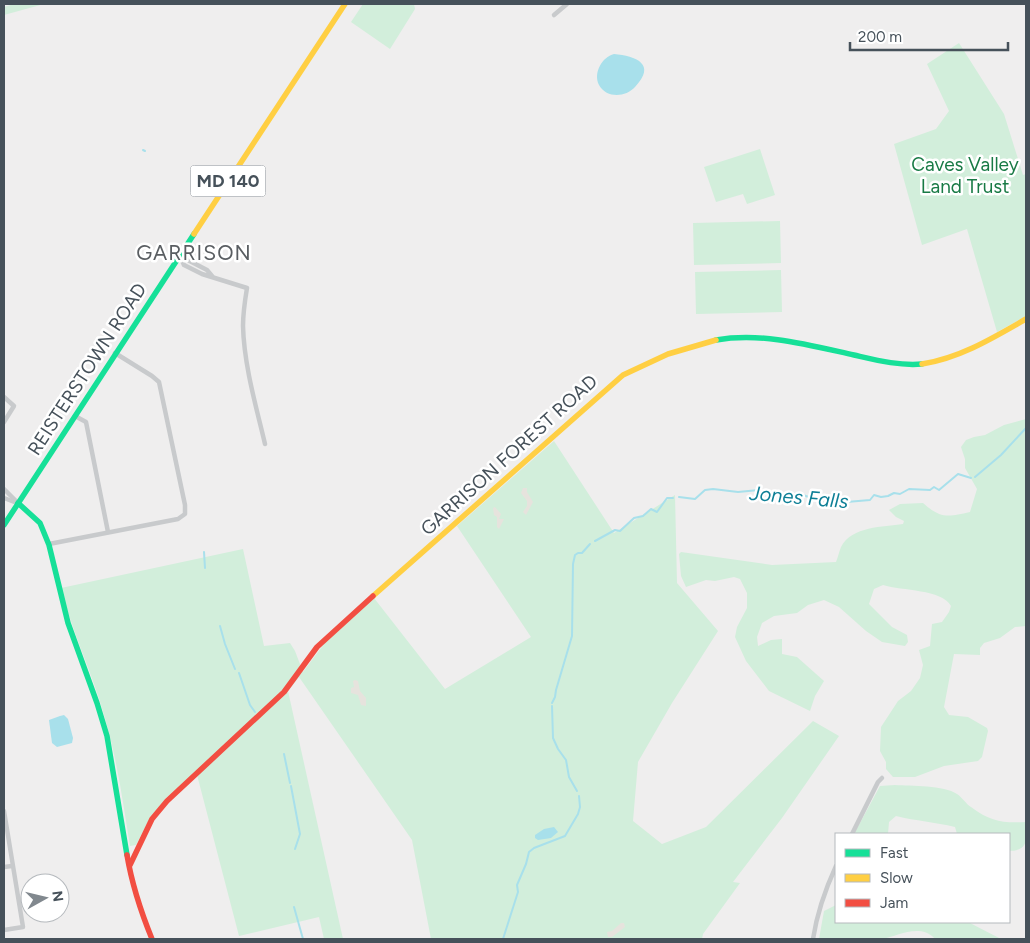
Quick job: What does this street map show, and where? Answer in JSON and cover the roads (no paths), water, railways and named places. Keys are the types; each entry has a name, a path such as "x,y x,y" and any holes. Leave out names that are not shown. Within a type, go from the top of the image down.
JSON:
{"main road":[{"name":"REISTERSTOWN ROAD","path":"4,525 345,4"},
{"name":"GARRISON FOREST ROAD","path":"130,865 152,819 167,800 284,692 327,637 624,375 642,365 670,354 717,340 738,337 774,340 901,364 924,364 944,360 964,352 1026,319"},
{"path":"18,503 31,513 40,524 49,544 63,608 107,735 138,902 152,939"}],"street":[{"path":"554,14 567,4"},
{"path":"180,255 184,265 202,274 247,288 243,336 265,444"},
{"path":"49,544 178,519 185,514 185,505 159,382 115,353"},
{"path":"4,397 14,406 4,422"},
{"path":"75,416 86,422 108,532"},
{"path":"4,489 18,503"},
{"path":"4,498 18,503"},
{"path":"852,833 878,782 882,778"},
{"path":"4,811 23,927 4,930"},
{"path":"4,867 12,866"},
{"path":"813,939 817,914 835,869"}],"water":[{"path":"614,54 636,59 644,67 641,79 635,87 627,93 617,95 602,90 597,80 602,62"},
{"path":"64,715 68,719 73,738 72,743 57,747 52,743 49,720"},
{"path":"554,827 558,832 551,838 538,840 535,838 535,835 544,829"}],"waterway":[{"name":"Jones Falls","path":"975,477 1001,455 1026,428"},
{"name":"Jones Falls","path":"679,497 695,499 705,490 713,489 738,492 759,490 782,497 798,493 824,503 835,503 870,500 874,495 881,497 894,493 900,494 909,489 930,490 934,487 939,490 958,474 971,478"},
{"name":"Jones Falls","path":"595,541 615,530 620,531 634,518 643,516 651,509 657,512 667,498 673,498"},
{"name":"Jones Falls","path":"552,703 572,636 573,564 575,555 582,553 590,544"},
{"path":"204,552 205,568"},
{"path":"220,626 235,669"},
{"path":"239,673 250,705 255,712"},
{"name":"Jones Falls","path":"552,706 553,738 566,760 569,777 577,791"},
{"path":"284,754 290,783"},
{"path":"291,786 300,834 295,849"},
{"name":"Jones Falls","path":"503,939 518,892 517,885 529,852 534,848 565,836 578,814 580,807 579,796"},
{"path":"294,907 303,939"}],"district":[{"name":"GARRISON","path":"194,252"}],"park label":[{"name":"Caves Valley Land Trust","path":"965,175"}]}
